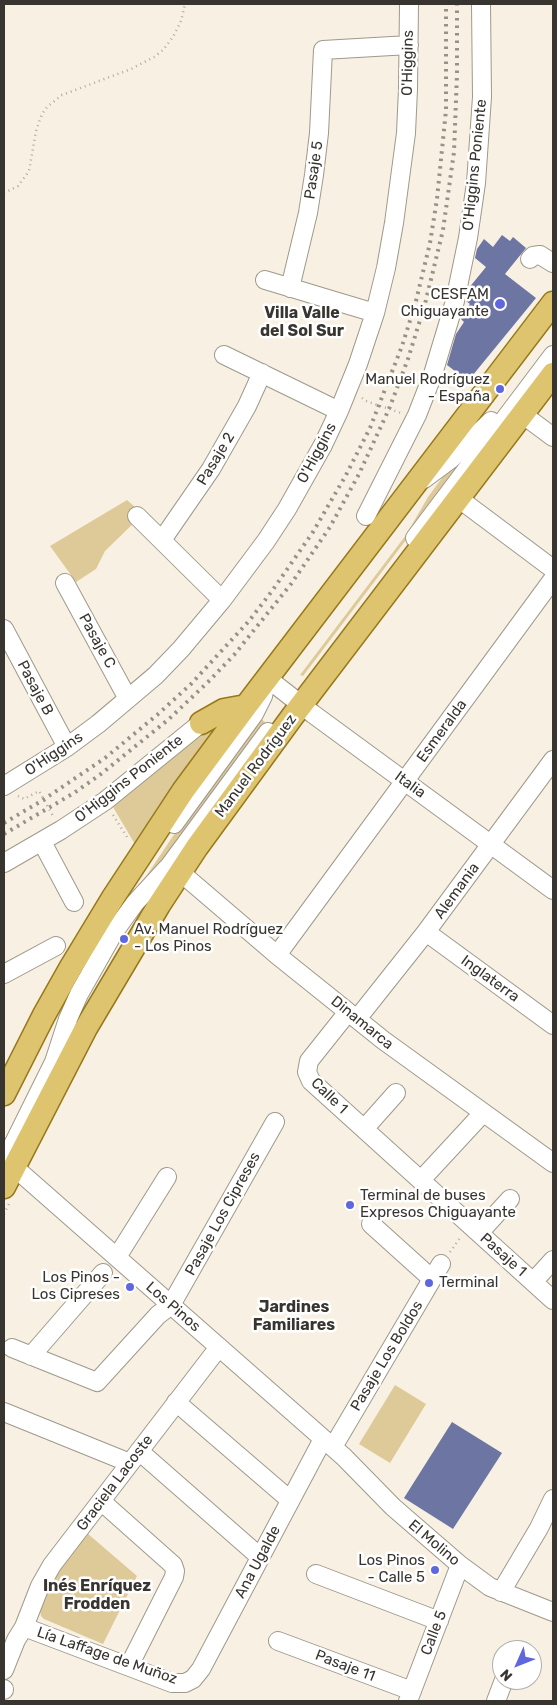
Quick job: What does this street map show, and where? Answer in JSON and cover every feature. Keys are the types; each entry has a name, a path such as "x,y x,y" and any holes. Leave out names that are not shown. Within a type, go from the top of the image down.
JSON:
{"main road":[{"path":"4,1094 59,988 114,896 188,785 267,678 553,304"},
{"name":"Manuel Rodríguez","path":"11,1173 86,1028 140,935 180,872 297,702 553,374"},
{"path":"201,723 224,710 246,706"}],"street":[{"name":"O'Higgins","path":"10,791 128,699 181,649 256,556 287,510 318,453 349,388 375,313 386,268 401,177 406,133 409,4"},
{"name":"O'Higgins Poniente","path":"366,516 417,416 451,318 462,269 476,183 482,97 481,4"},
{"name":"Pasaje 5","path":"290,288 302,241 314,175 320,125 323,50 409,45"},
{"path":"530,259 533,256 540,256 553,263"},
{"path":"265,280 375,313"},
{"path":"416,485 443,466 486,427 553,339"},
{"path":"224,355 339,411"},
{"path":"11,1173 76,1000 114,932 134,903 170,865 229,783 297,702 553,355"},
{"name":"Pasaje 2","path":"162,540 230,438 262,374"},
{"path":"522,414 553,437"},
{"path":"458,498 553,569"},
{"path":"137,516 222,600"},
{"name":"Esmeralda","path":"277,955 553,579"},
{"name":"Pasaje C","path":"65,583 128,699"},
{"name":"Pasaje B","path":"4,629 67,747"},
{"path":"4,1143 44,1064 66,1001 86,963 160,845 199,788 254,714 263,696 267,678"},
{"name":"Italia","path":"267,678 553,890"},
{"name":"O'Higgins Poniente","path":"4,863 42,842 105,801 201,723"},
{"name":"Alemania","path":"353,1016 426,932 553,760"},
{"path":"42,842 74,902"},
{"name":"Dinamarca","path":"180,872 277,955 403,1056 553,1163"},
{"name":"Inglaterra","path":"426,932 553,1026"},
{"path":"4,974 56,946"},
{"name":"Calle 1","path":"353,1016 312,1056 307,1066 307,1072 314,1085 364,1129"},
{"path":"364,1129 396,1093"},
{"path":"421,1180 483,1113"},
{"name":"Pasaje Los Cipreses","path":"31,1356 97,1382 158,1315 171,1305 275,1122"},
{"name":"Pasaje 1","path":"364,1129 553,1300"},
{"name":"Los Pinos","path":"11,1173 117,1257 328,1443"},
{"path":"117,1257 167,1177"},
{"path":"474,1229 510,1199"},
{"path":"371,1224 437,1272"},
{"path":"533,1282 553,1260"},
{"name":"Pasaje Los Boldos","path":"328,1443 437,1272"},
{"path":"12,1348 31,1356 102,1273"},
{"name":"Graciela Lacoste","path":"4,1670 46,1575 219,1347"},
{"path":"176,1402 290,1500"},
{"path":"4,1412 135,1457 260,1557"},
{"name":"Ana Ugalde","path":"189,1681 201,1669 290,1500 328,1443"},
{"name":"El Molino","path":"328,1443 393,1507 483,1583 553,1612"},
{"path":"501,1592 546,1530 553,1499"},
{"path":"101,1501 173,1565 175,1571 174,1577 129,1666"},
{"name":"Calle 5","path":"410,1696 460,1564"},
{"path":"316,1574 439,1621"},
{"name":"Lía Laffage de Muñoz","path":"24,1627 172,1683 189,1681"},
{"name":"Pasaje 11","path":"278,1641 410,1696"}],"path":[{"path":"4,193 18,186 29,171 36,131 42,114 47,107 62,95 131,69 154,57 173,37 181,21 185,4"},
{"path":"349,388 366,401 396,412 417,416"},
{"path":"10,791 24,799 39,791 61,830"},
{"path":"105,801 126,836 141,855"},
{"path":"4,1214 11,1173"},
{"path":"437,1272 474,1229"}],"shaded area":[{"path":"493,425 303,676 300,675 406,535 428,497 449,469"},
{"path":"127,500 143,514 105,551 96,569 76,582 50,546"},
{"path":"227,713 136,846 113,807 207,724"},
{"path":"260,718 266,723 171,854 135,893 173,836"},
{"path":"395,1385 426,1404 390,1463 359,1444"},
{"path":"87,1533 137,1576 103,1644 44,1619 41,1616 40,1610 56,1573"}],"building":[{"name":"CESFAM Chiguayante","path":"502,235 510,241 513,237 526,248 505,274 536,298 468,381 447,365 456,334 464,322 461,319 462,313 470,304 466,301 468,289 486,267 475,258 477,249 484,239 493,247"},
{"path":"452,1422 502,1453 453,1529 404,1498"}],"railway":[{"path":"4,823 43,800 105,758 191,684 249,621 272,591 313,532 346,475 370,428 402,346 415,305 430,243 437,199 446,110 446,4"},
{"path":"4,834 74,793 101,774 169,719 208,682 234,655 291,584 330,527 359,474 389,409 408,359 425,304 443,230 454,152 457,4"}],"place":[{"name":"CESFAM Chiguayante","path":"500,304"},
{"name":"Manuel Rodríguez - España","path":"500,389"},
{"name":"Av. Manuel Rodríguez - Los Pinos","path":"124,939"},
{"name":"Terminal de buses Expresos Chiguayante","path":"350,1205"},
{"name":"Terminal","path":"429,1283"},
{"name":"Los Pinos - Los Cipreses","path":"130,1287"},
{"name":"Los Pinos - Calle 5","path":"435,1570"}],"district":[{"name":"Villa Valle del Sol Sur","path":"302,322"},
{"name":"Jardines Familiares","path":"294,1316"},
{"name":"Inés Enríquez Frodden","path":"97,1595"}]}
